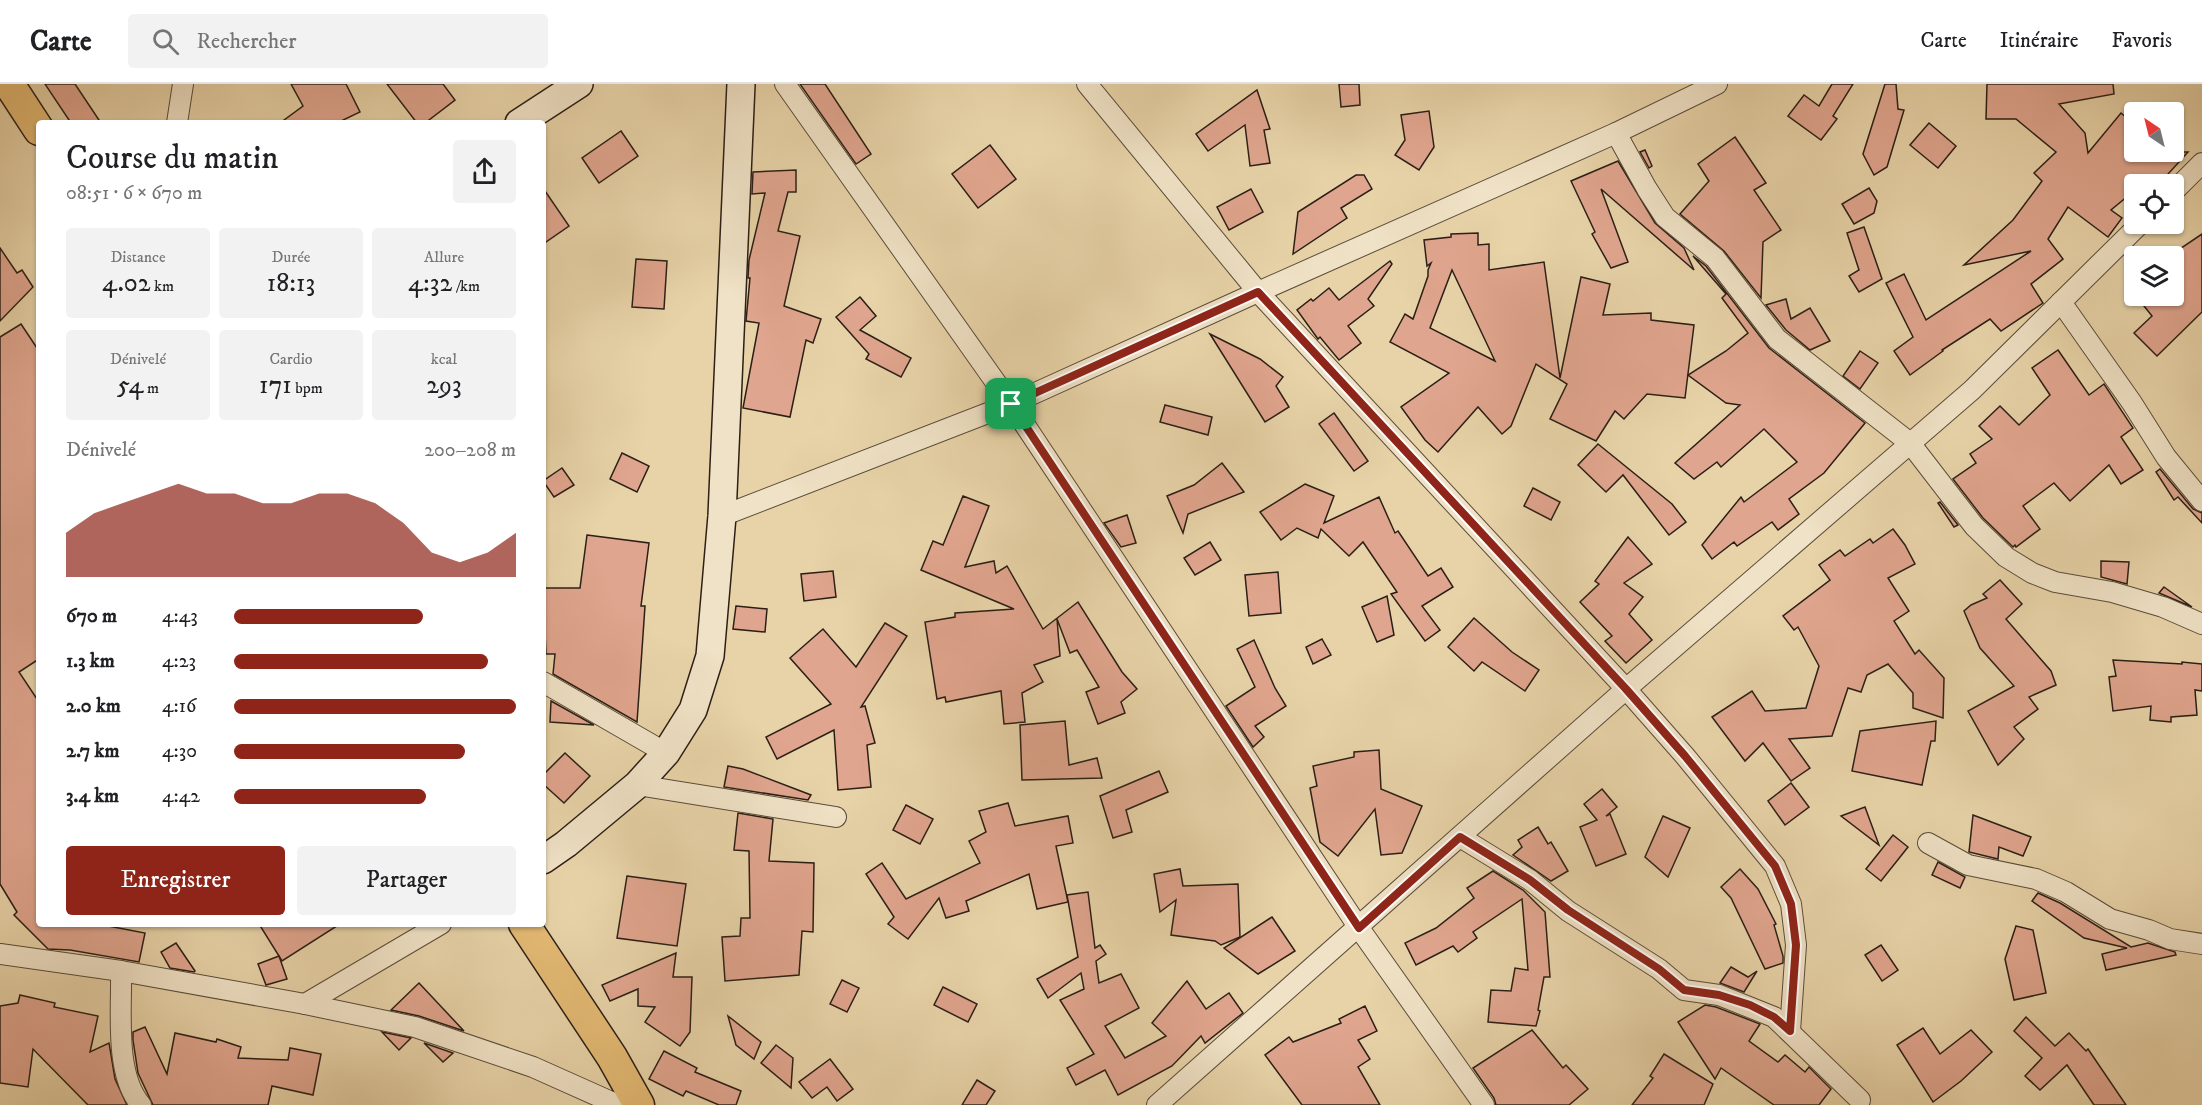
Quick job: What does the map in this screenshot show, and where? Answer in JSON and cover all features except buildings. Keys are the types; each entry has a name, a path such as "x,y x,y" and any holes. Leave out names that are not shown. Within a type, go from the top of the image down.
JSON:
{"main road":[{"path":"9,84 36,125"},
{"path":"526,927 612,1057 639,1105"}],"street":[{"path":"177,120 183,84"},
{"path":"524,120 579,84"},
{"path":"546,858 566,844 637,784 666,753 693,710 710,656 722,516 741,84"},
{"path":"785,84 1011,404 1359,928 1484,1105"},
{"path":"1087,84 1258,292 1626,689 1685,756 1775,866 1791,904 1796,945 1790,1031"},
{"path":"722,516 1011,404 1616,133 1717,84"},
{"path":"1616,133 1665,217 1715,258 1777,339 1910,442 1974,526 2006,557 2032,573 2055,582 2112,592 2163,607 2202,624"},
{"path":"2184,181 2202,163"},
{"path":"1157,1105 1626,689 1972,390 2130,234"},
{"path":"2061,302 2132,403 2166,457 2202,501"},
{"path":"546,684 666,753"},
{"path":"637,784 836,818"},
{"path":"1460,837 1530,880 1568,910 1659,969 1684,990 1719,995 1750,1005 1774,1017 1824,1068 1860,1100"},
{"path":"1928,843 1968,865 2036,879 2056,887 2110,919 2149,930 2170,939 2202,944"},
{"path":"305,1004 436,927"},
{"path":"0,954 121,971 305,1004 415,1027 533,1067 618,1105"},
{"path":"121,971 123,1056 128,1086 141,1105"}],"route":[{"path":"1258,292 1626,689 1685,756 1775,866 1791,904 1796,945 1790,1031 1774,1017 1750,1005 1719,995 1684,990 1659,969 1568,910 1530,880 1460,837 1359,928 1011,404 1258,292"}]}
